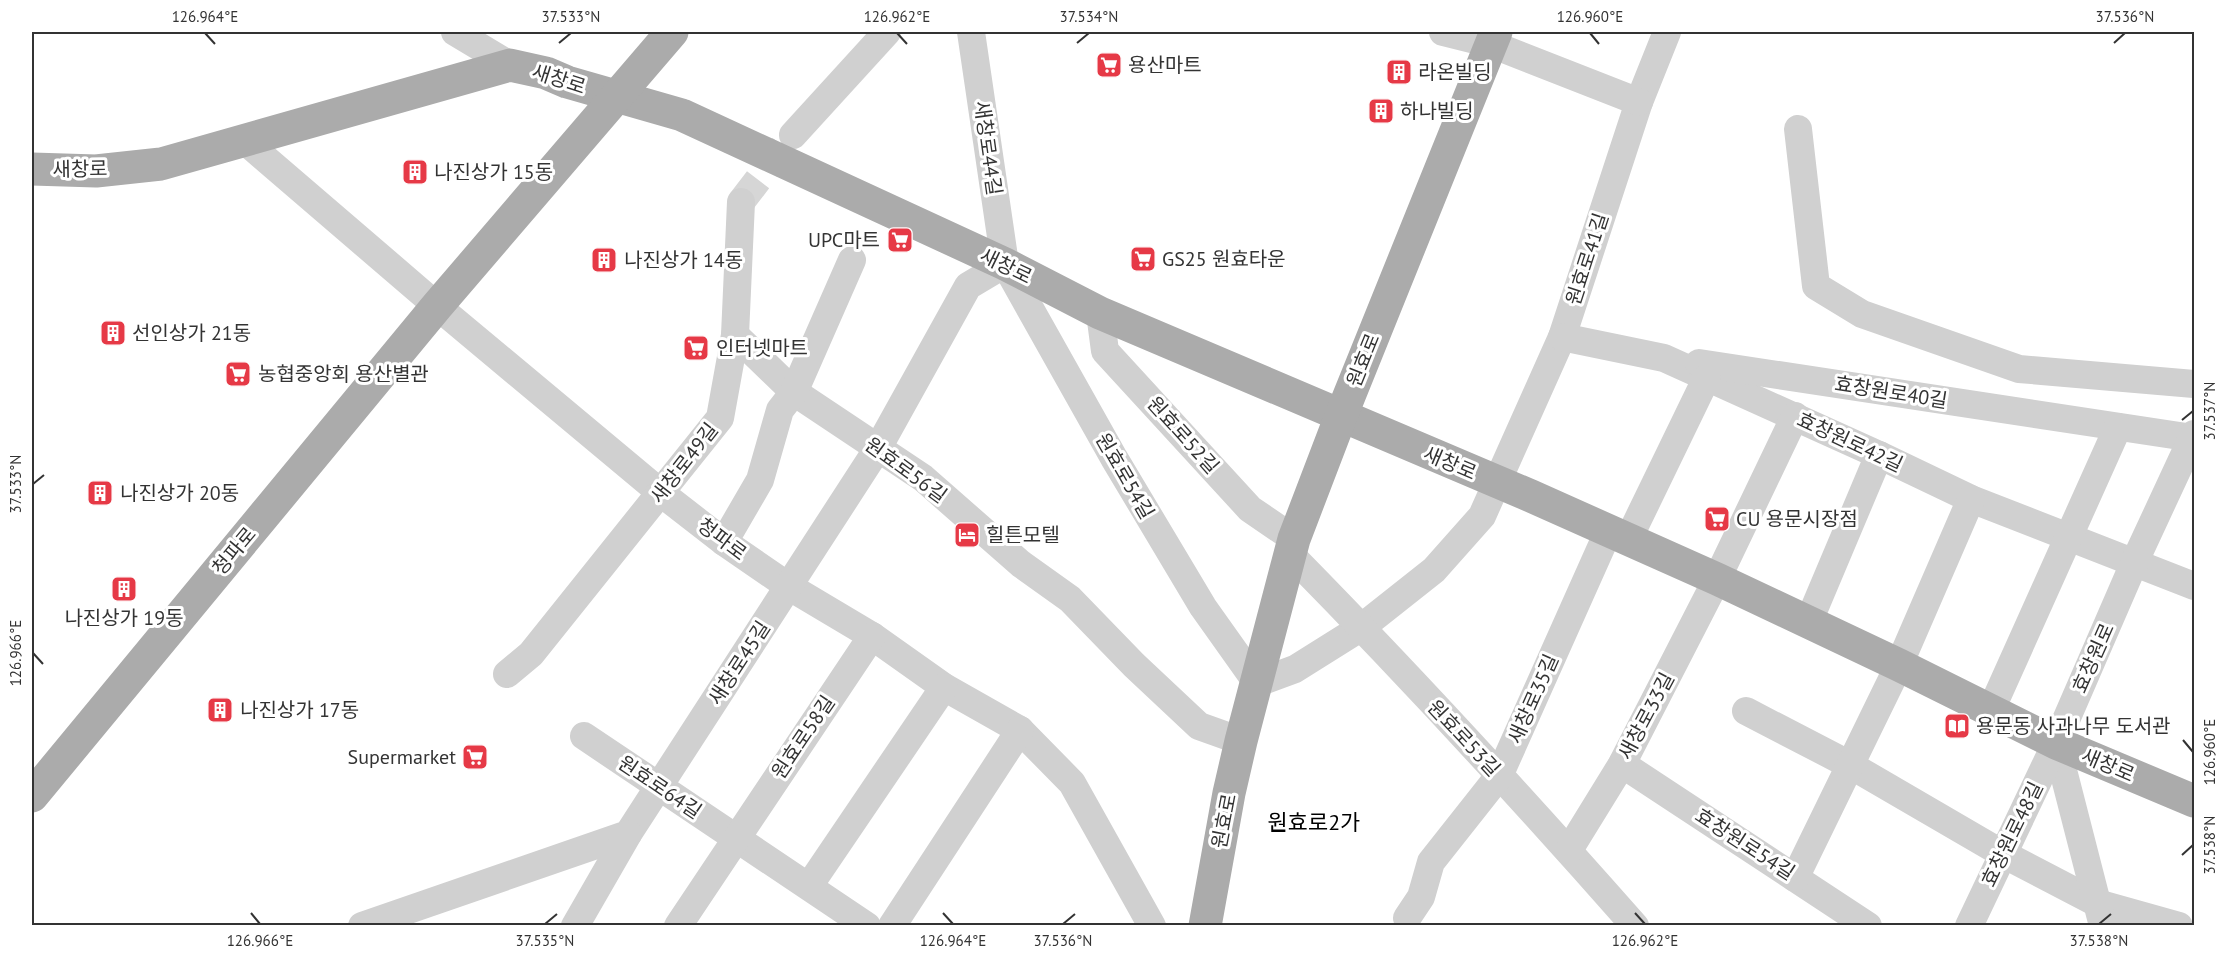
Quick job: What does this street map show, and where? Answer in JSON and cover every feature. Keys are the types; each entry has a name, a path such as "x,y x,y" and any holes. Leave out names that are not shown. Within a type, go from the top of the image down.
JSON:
{"main road":[{"name":"청파로","path":"32,796 437,306 672,32"},
{"name":"원효로","path":"1205,926 1229,793 1292,546 1341,416 1493,38"},
{"name":"새창로","path":"32,169 96,171 161,164 510,65 546,73 682,115 1005,264 1100,313 1717,579 1809,621 2056,743 2194,801"}],"street":[{"name":"새창로","path":"455,32 510,65"},
{"path":"793,135 887,32"},
{"name":"새창로44길","path":"971,32 1005,264"},
{"path":"1443,32 1493,38 1639,102"},
{"name":"원효로41길","path":"1497,483 1562,337 1639,102 1667,32"},
{"path":"1798,129 1816,286 1862,314 2019,369 2194,384"},
{"name":"청파로","path":"245,141 437,306 661,493 724,542 788,586"},
{"name":"새창로49길","path":"507,674 531,654 720,418 735,335 741,202"},
{"path":"724,542 760,480 780,410 794,392 852,260"},
{"name":"새창로45길","path":"574,926 628,834 878,448 968,286 1005,264"},
{"name":"원효로54길","path":"1005,264 1114,458 1191,587 1257,682"},
{"name":"원효로52길","path":"1100,313 1105,351 1250,509 1292,546"},
{"name":"원효로56길","path":"735,335 794,392 923,478 1021,564 1070,599 1198,726 1241,741"},
{"name":"효창원로42길","path":"1562,337 1664,358 1795,416 1971,499 2135,561 2194,586"},
{"name":"효창원로40길","path":"1664,358 2118,427 2194,436"},
{"path":"1618,536 1707,377"},
{"path":"1717,579 1795,416"},
{"path":"1991,710 2118,427"},
{"name":"효창원로","path":"2056,743 2135,561 2194,436"},
{"path":"1809,621 1879,455"},
{"name":"새창로","path":"1362,627 1434,570 1482,516 1497,483"},
{"path":"1795,878 1899,665 1971,499"},
{"name":"새창로35길","path":"1407,918 1421,897 1431,862 1499,776 1618,536"},
{"name":"원효로53길","path":"1292,546 1362,627 1569,850 1635,926"},
{"name":"새창로33길","path":"1569,850 1622,764 1717,579"},
{"path":"788,586 872,636 944,687 1020,730 1072,783 1152,926"},
{"path":"1257,682 1295,669 1362,627"},
{"name":"원효로58길","path":"735,838 872,636"},
{"path":"809,886 944,687"},
{"path":"1746,711 1850,765 2003,854 2100,914 2179,926"},
{"path":"892,926 1020,730"},
{"name":"원효로64길","path":"584,736 867,926"},
{"path":"2056,743 2100,914"},
{"name":"효창원로48길","path":"1968,926 2056,743"},
{"name":"효창원로54길","path":"1622,764 1868,926"},
{"path":"362,926 628,834"},
{"path":"678,926 735,838"}],"tunnel":[{"path":"741,202 788,141"}],"place":[{"name":"용산마트","path":"1109,65"},
{"name":"라온빌딩","path":"1399,72"},
{"name":"하나빌딩","path":"1381,111"},
{"name":"나진상가 15동","path":"415,172"},
{"name":"UPC마트","path":"900,240"},
{"name":"GS25 원효타운","path":"1143,259"},
{"name":"나진상가 14동","path":"604,260"},
{"name":"선인상가 21동","path":"113,333"},
{"name":"인터넷마트","path":"696,348"},
{"name":"농협중앙회 용산별관","path":"238,374"},
{"name":"나진상가 20동","path":"100,493"},
{"name":"CU 용문시장점","path":"1717,519"},
{"name":"힐튼모텔","path":"967,535"},
{"name":"나진상가 19동","path":"124,589"},
{"name":"나진상가 17동","path":"220,710"},
{"name":"용문동 사과나무 도서관","path":"1957,726"},
{"name":"Supermarket","path":"475,757"}],"district":[{"name":"원효로2가","path":"1314,822"}]}
